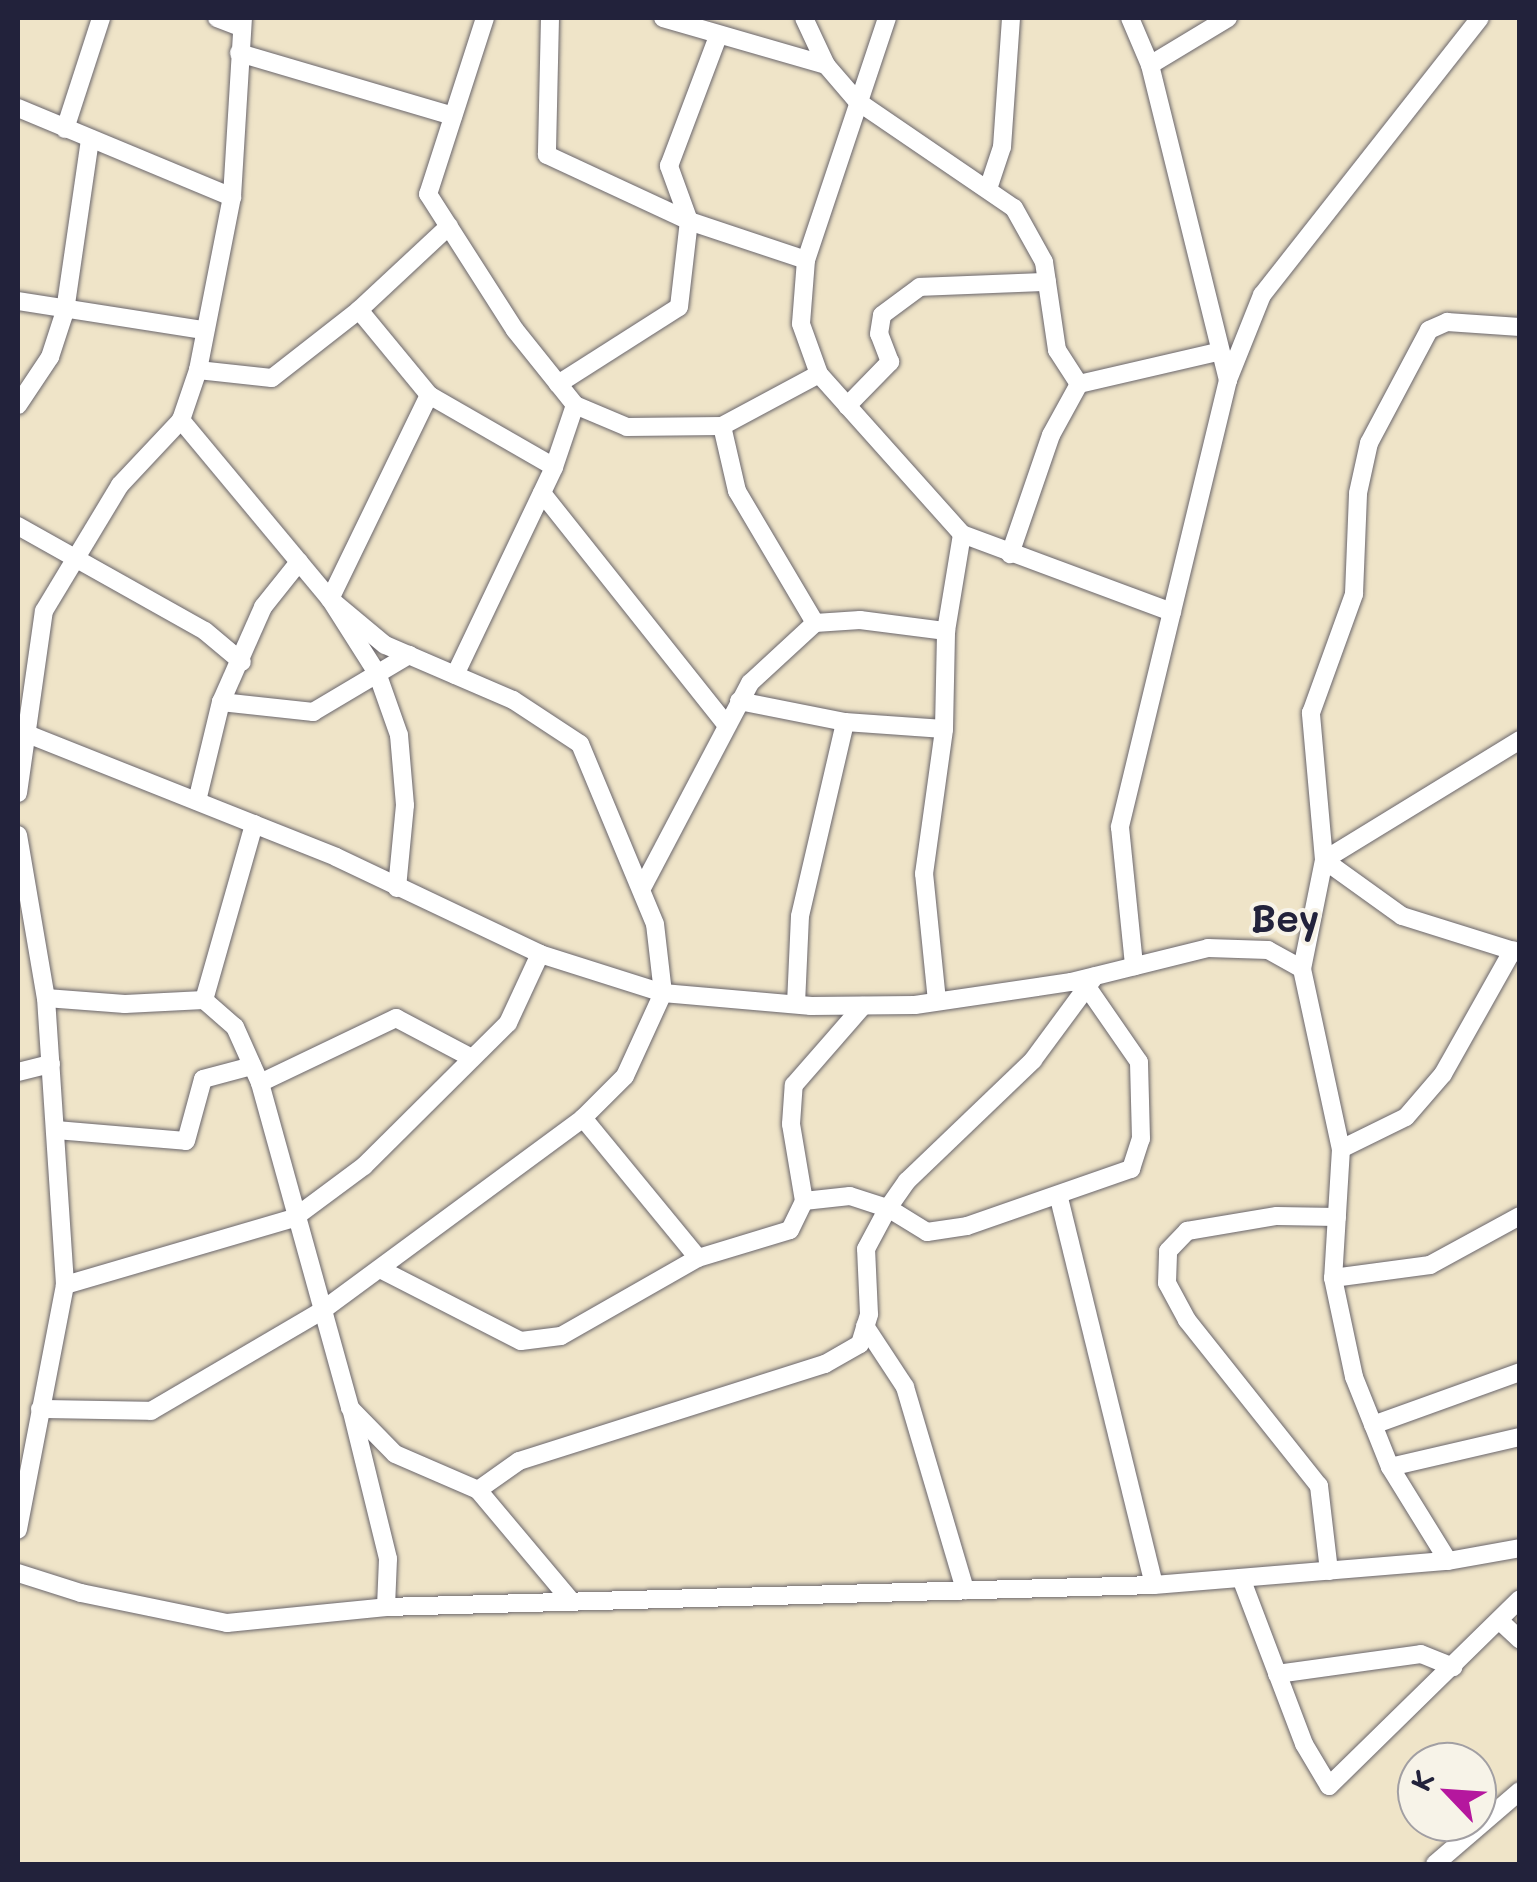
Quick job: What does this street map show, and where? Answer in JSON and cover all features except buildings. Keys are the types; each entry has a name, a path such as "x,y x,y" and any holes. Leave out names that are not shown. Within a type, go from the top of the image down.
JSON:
{"street":[{"path":"65,128 101,18"},
{"path":"18,793 30,735 25,663 44,611 70,561 120,485 181,420 198,370 232,197 242,22 217,18"},
{"path":"485,18 428,194 575,405 627,427 722,426 819,374"},
{"path":"550,18 548,155 688,220 806,260"},
{"path":"663,18 826,65"},
{"path":"804,18 826,65 857,101 1014,208 1044,262 1057,350 1079,384"},
{"path":"887,18 806,260 801,324 819,374 962,534 1172,612"},
{"path":"988,188 1002,147 1011,18"},
{"path":"1130,18 1150,66 1228,380"},
{"path":"1134,966 1120,827 1228,380 1262,295 1345,181 1480,18"},
{"path":"1150,66 1219,20"},
{"path":"558,384 679,306 688,220 669,166 718,36"},
{"path":"239,52 453,116"},
{"path":"18,108 232,197"},
{"path":"18,405 50,357 65,311 90,140"},
{"path":"198,370 272,378 359,310 449,226"},
{"path":"847,406 890,362 879,334 882,315 920,287 1046,282"},
{"path":"18,301 203,330"},
{"path":"359,310 429,395 554,466"},
{"path":"1448,1561 1390,1466 1373,1425 1354,1377 1333,1278 1342,1149 1302,969 1324,860 1311,713 1354,594 1358,493 1369,443 1429,330 1447,322 1520,327"},
{"path":"1010,554 1051,435 1079,384 1218,352"},
{"path":"330,599 429,395"},
{"path":"455,675 554,466 575,405"},
{"path":"181,420 330,599 377,673 401,753 406,805 397,888"},
{"path":"722,426 737,491 815,623"},
{"path":"542,493 725,723"},
{"path":"18,526 70,561 204,631 242,662"},
{"path":"938,1001 924,874 944,729 946,631 962,534"},
{"path":"197,800 221,702 264,607 299,562"},
{"path":"40,1409 152,1411 323,1310 584,1118 625,1076 663,993 656,924 580,744 512,700 386,644 330,599"},
{"path":"642,888 739,701 815,623 860,620 946,631"},
{"path":"221,702 313,712 409,654"},
{"path":"739,701 845,722 944,729"},
{"path":"796,1004 800,916 845,722"},
{"path":"30,735 254,824 540,954 663,993 863,1006 938,1001 1091,982 1134,966 1208,948 1268,950 1302,969"},
{"path":"1324,860 1520,740"},
{"path":"204,1000 254,824"},
{"path":"18,835 26,930 46,998 65,1285 18,1530"},
{"path":"1324,860 1402,916 1517,950 1443,1074 1406,1117 1342,1149"},
{"path":"65,1285 294,1218 364,1166 508,1023 540,954"},
{"path":"804,1200 850,1196 888,1208 927,1232 1059,1198 1132,1170 1141,1139 1139,1062 1091,982"},
{"path":"478,1490 519,1461 825,1364 860,1344 866,1326 866,1250 888,1208 907,1181 1033,1060 1091,982"},
{"path":"46,998 125,1004 204,1000 235,1027 256,1074 350,1408 388,1558 386,1607"},
{"path":"380,1269 521,1341 562,1336 698,1258 790,1230 804,1200 790,1124 794,1086 863,1006"},
{"path":"56,1130 186,1141 203,1079 256,1074 396,1018 470,1057"},
{"path":"18,1072 51,1064"},
{"path":"584,1118 698,1258"},
{"path":"1059,1198 1154,1585"},
{"path":"1329,1571 1318,1486 1186,1320 1167,1284 1168,1252 1187,1232 1277,1216 1337,1217"},
{"path":"1333,1278 1430,1266 1520,1216"},
{"path":"866,1326 905,1388 965,1590"},
{"path":"1373,1425 1520,1372"},
{"path":"350,1408 395,1454 478,1490 572,1601"},
{"path":"1390,1466 1520,1438"},
{"path":"18,1573 82,1594 227,1623 386,1607 1154,1585 1448,1561 1520,1548"},
{"path":"1241,1578 1304,1744 1329,1786 1501,1622 1520,1599"},
{"path":"1501,1622 1520,1640"},
{"path":"1278,1674 1421,1654 1454,1667"},
{"path":"1436,1864 1520,1792"}],"district":[{"name":"Bey","path":"1285,918"}]}
